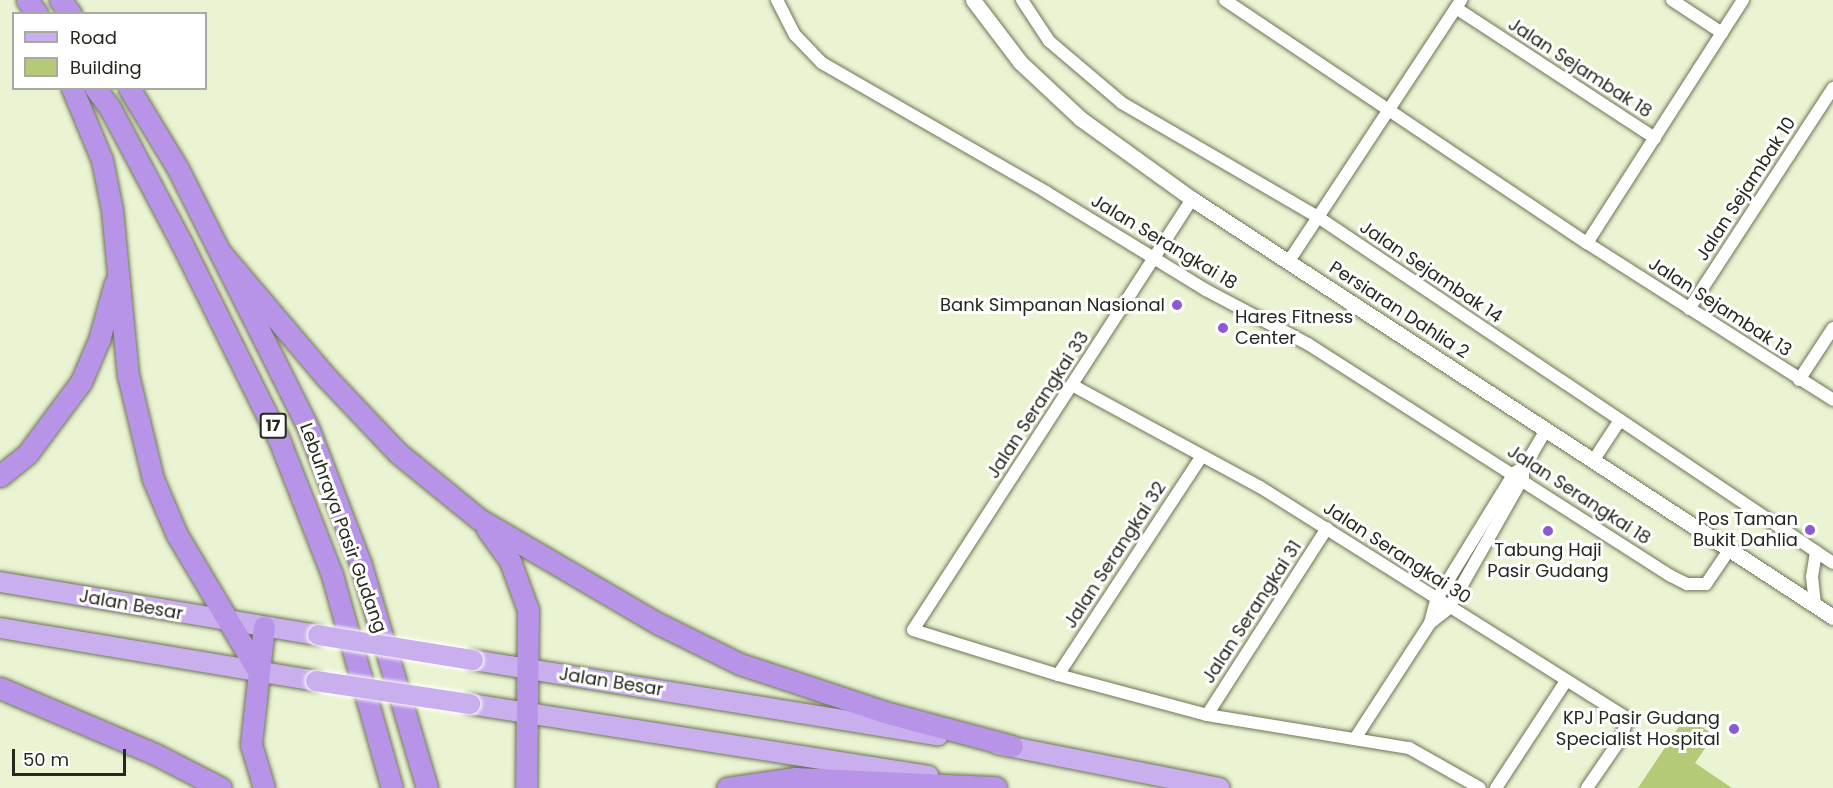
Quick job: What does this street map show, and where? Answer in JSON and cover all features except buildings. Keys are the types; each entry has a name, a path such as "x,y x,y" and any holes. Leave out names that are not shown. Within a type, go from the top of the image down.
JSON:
{"highway":[{"path":"60,0 69,12"},
{"path":"73,90 102,160 118,268 128,375 144,450 177,535 258,671"},
{"name":"Lebuhraya Pasir Gudang","path":"96,90 110,108 182,244 278,437 332,575 392,788"},
{"name":"Lebuhraya Pasir Gudang","path":"130,90 178,169 314,440 361,565 427,788"},
{"path":"220,252 327,378 398,453 479,519 659,624 740,664 888,713 1012,746"},
{"path":"0,476 28,453 81,382 99,340 118,268"},
{"path":"479,519 510,561 524,592 527,669 525,788"},
{"path":"264,627 250,744 264,788"},
{"path":"0,688 154,754 221,788"},
{"path":"727,788 795,777 1000,787"}],"main road":[{"name":"Jalan Besar","path":"0,582 229,622 318,634 1012,746 1220,788"},
{"path":"0,628 316,681 1000,787"}],"street":[{"name":"Jalan Serangkai 18","path":"777,0 795,35 822,63 1251,315 1308,344 1520,473 1671,576 1687,584 1706,584 1729,550"},
{"name":"Persiaran Dahlia 2","path":"974,0 1020,62 1081,119 1192,199 1833,618"},
{"name":"Jalan Sejambak 14","path":"1022,0 1049,41 1122,103 1318,217 1833,563"},
{"name":"Jalan Sejambak 13","path":"1225,0 1387,111 1587,243 1833,400"},
{"path":"1672,0 1722,33"},
{"path":"1587,243 1743,0"},
{"path":"1289,261 1458,4"},
{"name":"Jalan Sejambak 18","path":"1458,4 1655,138"},
{"name":"Jalan Sejambak 10","path":"1689,309 1833,88"},
{"name":"Jalan Serangkai 33","path":"1058,675 913,630 1192,199"},
{"path":"1799,380 1833,328"},
{"name":"Jalan Serangkai 30","path":"1072,385 1327,528 1436,600 1627,718 1623,737 1587,788"},
{"path":"1593,460 1620,420"},
{"path":"1356,737 1430,623 1436,600 1546,430"},
{"name":"Jalan Serangkai 32","path":"1058,675 1202,456"},
{"path":"1430,623 1449,608 1520,473"},
{"name":"Jalan Serangkai 31","path":"1207,715 1327,528"},
{"path":"1815,605 1812,577 1816,551"},
{"path":"1058,675 1207,715 1356,737 1408,748 1480,788"},
{"path":"1496,788 1566,681"}],"place":[{"name":"Bank Simpanan Nasional","path":"1177,305"},
{"name":"Hares Fitness Center","path":"1223,328"},
{"name":"Pos Taman Bukit Dahlia","path":"1810,530"},
{"name":"Tabung Haji Pasir Gudang","path":"1548,531"},
{"name":"KPJ Pasir Gudang Specialist Hospital","path":"1734,729"}]}
